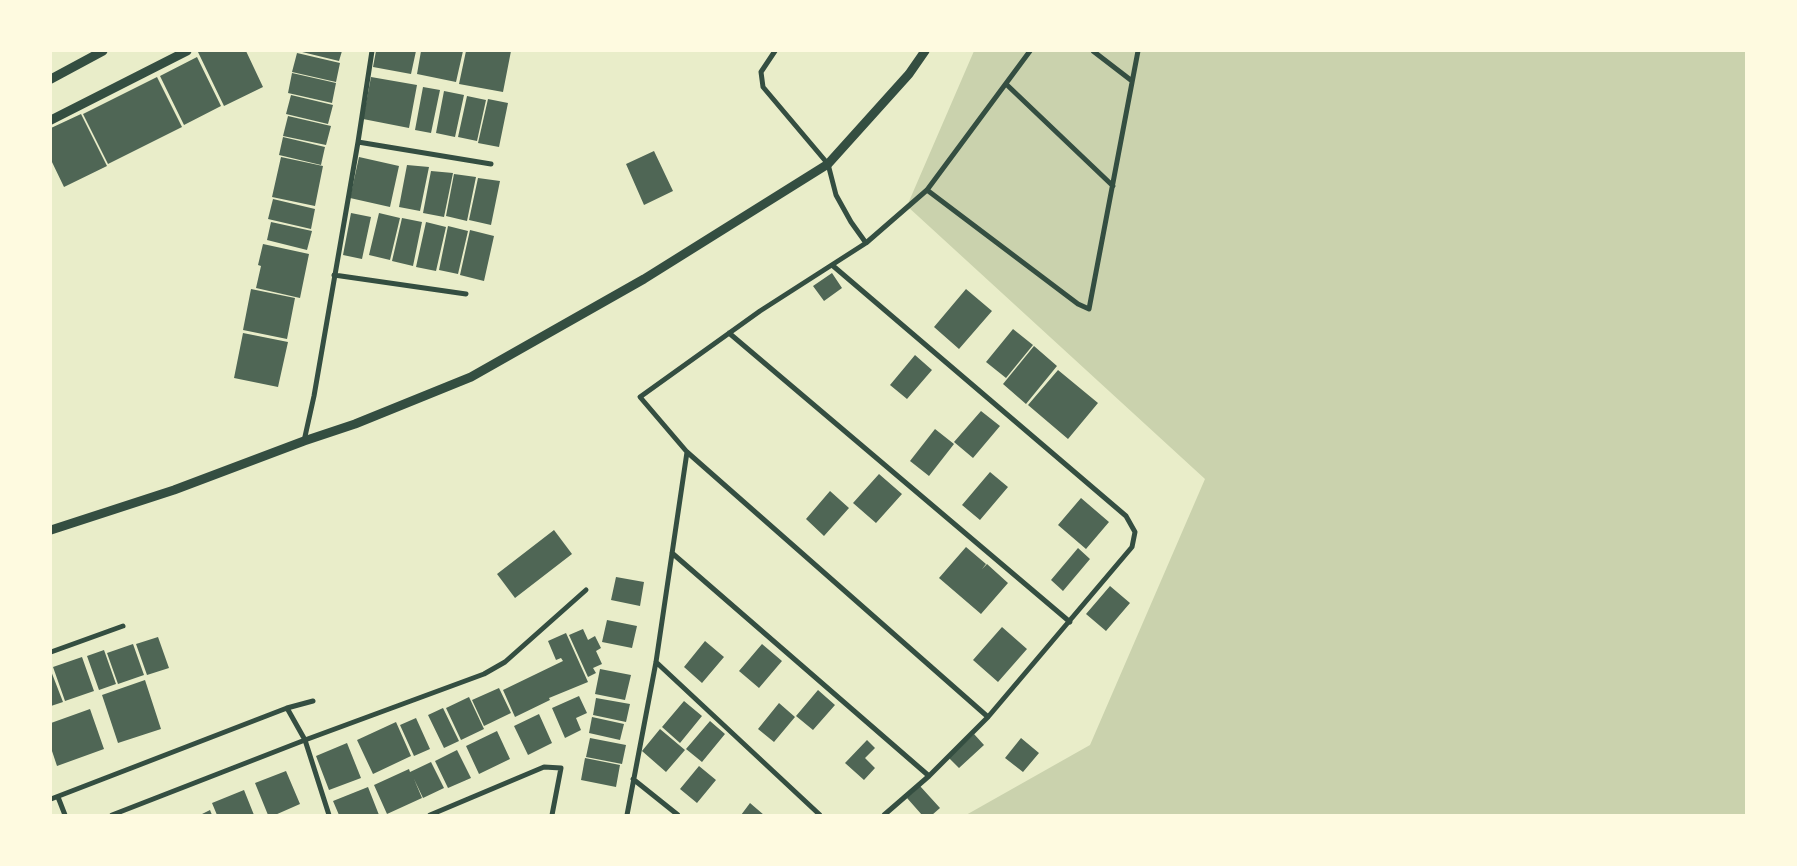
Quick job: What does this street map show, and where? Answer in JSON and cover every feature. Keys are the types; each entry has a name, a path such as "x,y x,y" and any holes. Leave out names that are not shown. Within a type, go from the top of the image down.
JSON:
{"street":[{"path":"51,79 103,51"},
{"path":"51,120 187,51"},
{"path":"304,441 314,396 372,51"},
{"path":"775,51 761,72 763,86 828,164 836,195 850,222 866,243"},
{"path":"51,530 174,490 304,441 355,424 471,377 644,279 828,164 909,74 924,51"},
{"path":"988,718 687,452 640,397 760,311 866,243 927,190 1030,51"},
{"path":"1093,51 1132,81"},
{"path":"927,190 1078,304 1089,309 1138,51"},
{"path":"1006,84 1113,186"},
{"path":"358,142 492,164"},
{"path":"832,265 1126,516 1135,532 1132,547 988,718 929,776 884,815"},
{"path":"334,275 466,294"},
{"path":"729,333 1070,622"},
{"path":"626,815 656,662 687,452"},
{"path":"672,553 929,776"},
{"path":"112,815 304,740 484,674 505,662 586,590"},
{"path":"51,652 123,626"},
{"path":"656,662 820,815"},
{"path":"51,799 287,708 313,701"},
{"path":"287,708 304,740 330,815"},
{"path":"430,815 544,767 561,768 552,815"},
{"path":"633,779 678,815"},
{"path":"58,796 65,815"}],"green space":[{"path":"974,51 1746,51 1746,815 966,815 1090,745 1205,479 907,206"}],"building":[{"path":"246,51 263,87 224,106 198,52"},
{"path":"298,51 342,51 339,61"},
{"path":"376,51 416,51 411,74 373,67"},
{"path":"421,51 463,51 456,82 417,74"},
{"path":"466,51 511,51 503,92 459,84"},
{"path":"297,53 340,63 336,82 292,72"},
{"path":"197,57 221,106 184,125 160,76"},
{"path":"292,73 336,83 332,103 288,93"},
{"path":"157,77 182,127 108,164 83,114"},
{"path":"371,77 417,85 409,128 363,119"},
{"path":"423,87 440,90 431,133 415,130"},
{"path":"444,91 464,95 455,137 436,133"},
{"path":"291,95 333,105 328,124 286,114"},
{"path":"467,96 486,100 477,141 458,137"},
{"path":"488,99 508,103 499,147 478,143"},
{"path":"81,114 107,166 64,187 51,160 51,128"},
{"path":"288,116 331,126 326,145 283,136"},
{"path":"283,137 325,147 321,165 279,155"},
{"path":"654,151 673,191 644,205 626,164"},
{"path":"281,157 323,166 315,206 272,197"},
{"path":"359,157 399,166 390,207 350,198"},
{"path":"407,165 429,167 420,211 399,207"},
{"path":"431,171 453,173 444,217 423,213"},
{"path":"454,174 476,177 467,221 446,216"},
{"path":"478,178 500,181 491,225 469,220"},
{"path":"273,199 315,209 311,229 268,219"},
{"path":"351,213 371,217 362,259 343,255"},
{"path":"379,213 400,218 390,260 369,255"},
{"path":"402,218 422,222 413,266 392,261"},
{"path":"271,222 312,231 307,250 267,240"},
{"path":"426,222 446,227 436,271 416,267"},
{"path":"448,226 468,231 458,274 439,270"},
{"path":"470,230 494,236 484,281 460,275"},
{"path":"263,244 309,254 300,298 256,288 261,266 258,265"},
{"path":"832,273 842,288 824,301 813,286"},
{"path":"251,289 295,298 287,339 243,330"},
{"path":"966,289 992,311 959,349 934,327"},
{"path":"1013,329 1033,345 1006,378 986,362"},
{"path":"243,333 288,342 278,387 234,378"},
{"path":"1034,346 1057,366 1026,404 1003,384"},
{"path":"915,355 932,370 907,399 890,385"},
{"path":"1058,370 1098,403 1068,439 1028,405"},
{"path":"981,411 1000,426 973,458 954,442"},
{"path":"935,429 954,444 929,476 910,461"},
{"path":"990,472 1008,487 980,520 962,505"},
{"path":"879,474 902,494 876,523 853,503"},
{"path":"830,491 849,508 824,536 806,519"},
{"path":"1081,498 1109,522 1086,549 1058,525"},
{"path":"554,530 572,554 515,598 497,574"},
{"path":"966,547 986,564 982,569 987,564 1008,583 981,614 939,578"},
{"path":"1078,548 1090,559 1063,591 1051,580"},
{"path":"616,577 644,582 640,606 611,600"},
{"path":"1110,586 1130,603 1106,631 1086,614"},
{"path":"607,620 637,626 632,648 602,642"},
{"path":"1002,627 1027,649 998,682 973,660"},
{"path":"583,629 588,640 595,636 601,648 596,651 602,664 593,668 596,673 588,677 569,635"},
{"path":"566,633 588,682 549,698 550,700 515,717 503,690 563,661 561,658 556,660 548,641"},
{"path":"158,637 169,668 147,675 136,644"},
{"path":"705,641 724,657 702,683 684,667"},
{"path":"133,644 144,675 118,684 107,653"},
{"path":"762,644 782,661 759,688 739,671"},
{"path":"104,650 116,684 99,690 87,656"},
{"path":"82,657 94,691 65,701 53,667"},
{"path":"600,669 631,675 625,700 595,694"},
{"path":"51,671 63,702 51,706"},
{"path":"145,680 161,729 118,743 102,695"},
{"path":"499,688 511,713 484,726 472,700"},
{"path":"818,690 835,705 813,730 796,716"},
{"path":"579,696 587,713 576,718 581,730 565,738 552,708"},
{"path":"469,697 484,729 461,740 446,708"},
{"path":"596,698 630,704 626,722 593,715"},
{"path":"684,701 702,716 680,743 662,727"},
{"path":"779,703 795,717 774,742 758,729"},
{"path":"443,708 459,741 444,748 428,715"},
{"path":"90,709 104,749 57,766 51,748 51,723"},
{"path":"539,714 552,743 528,755 514,726"},
{"path":"592,717 624,724 620,740 589,733"},
{"path":"416,718 430,749 414,756 400,725"},
{"path":"710,721 725,734 702,762 686,749"},
{"path":"396,722 411,756 373,774 357,740"},
{"path":"660,729 685,750 666,772 642,751"},
{"path":"497,731 510,759 479,774 466,746"},
{"path":"974,734 984,745 959,768 949,758"},
{"path":"590,738 626,745 622,764 586,757"},
{"path":"1021,738 1039,753 1023,772 1005,758"},
{"path":"867,740 875,748 865,758 875,768 864,780 845,763"},
{"path":"347,743 361,778 329,790 316,756"},
{"path":"457,750 471,778 448,788 435,761"},
{"path":"585,758 620,765 616,787 581,780"},
{"path":"431,762 444,788 423,798 414,779 422,798 387,814 374,785 409,769 410,772"},
{"path":"699,766 716,780 697,803 680,789"},
{"path":"286,771 300,804 275,815 268,815 255,783"},
{"path":"920,786 940,808 932,815 922,815 907,798"},
{"path":"368,787 379,815 339,815 333,801"},
{"path":"244,790 254,815 217,815 212,803"},
{"path":"750,803 764,815 741,815"},
{"path":"210,810 212,815 200,815"}]}
